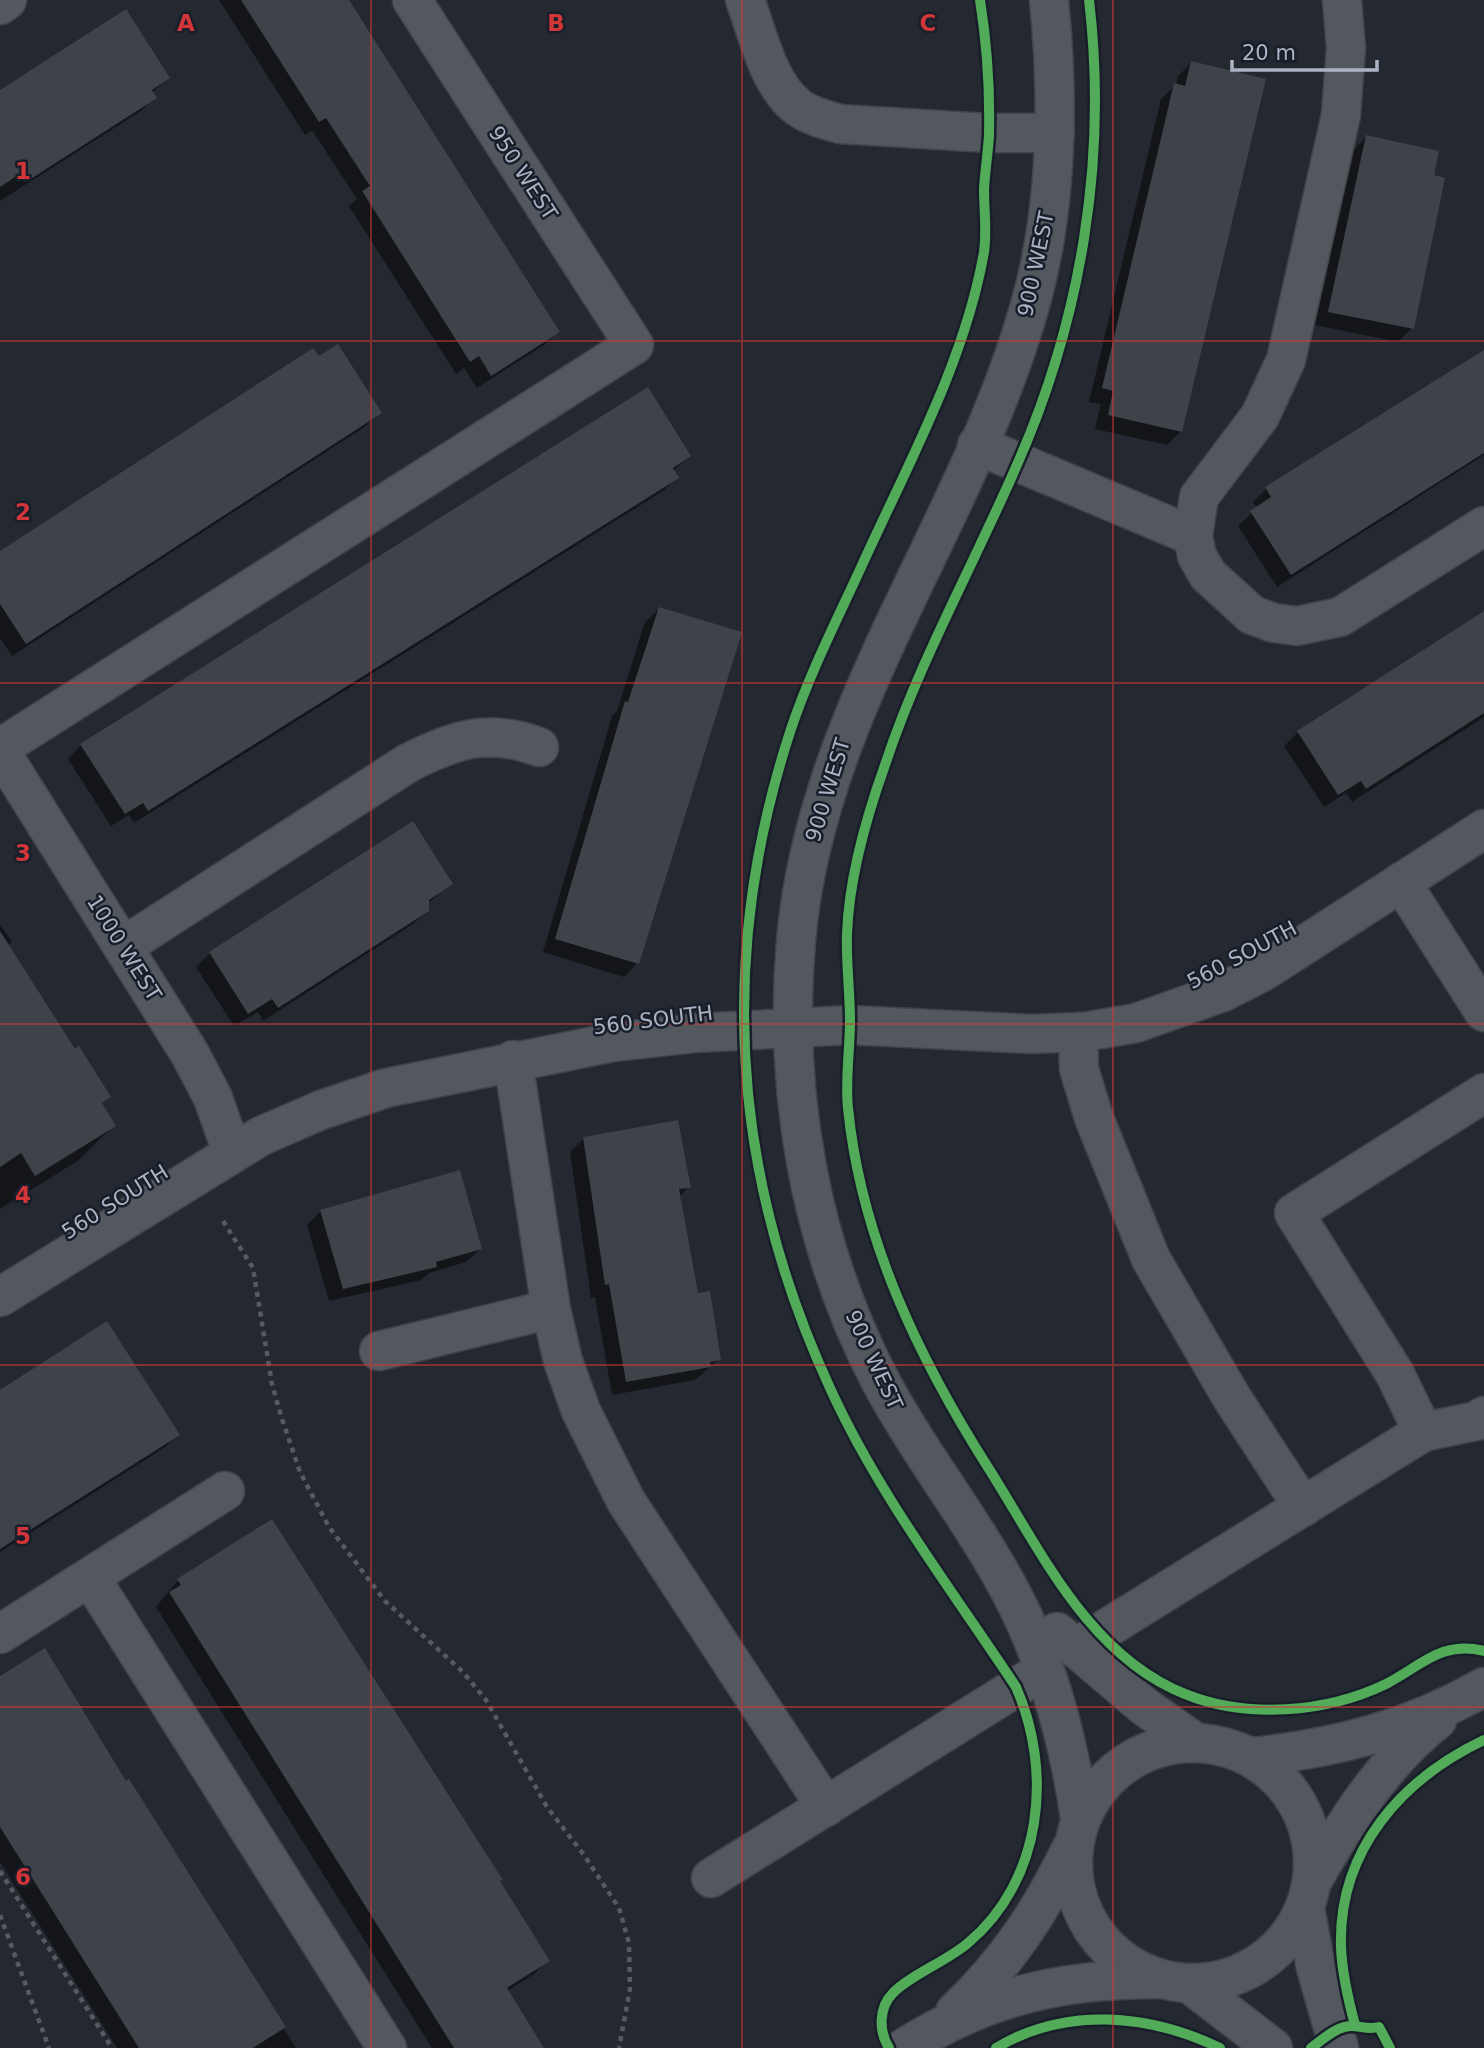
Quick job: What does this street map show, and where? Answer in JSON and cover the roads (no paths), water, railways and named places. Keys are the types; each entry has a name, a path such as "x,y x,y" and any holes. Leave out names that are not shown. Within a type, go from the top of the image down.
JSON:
{"street":[{"path":"0,5 7,0"},
{"name":"950 WEST","path":"0,750 634,345 412,0"},
{"path":"745,0 783,92 799,108 820,118 853,125 989,133 1055,133"},
{"name":"900 WEST","path":"1049,0 1054,49 1055,133 1047,229 1032,298 1011,365 977,445 853,712 824,791 803,881 796,943 793,1029 798,1128 818,1213 852,1315 879,1378 904,1423 999,1571 1046,1622 1060,1659 1145,1707 1195,1742"},
{"path":"1342,0 1346,48 1341,115 1286,360 1260,416 1199,497 1193,536 1197,556 1208,575 1252,615 1274,623 1297,626 1340,617 1484,526"},
{"path":"977,445 1193,536"},
{"path":"124,946 408,762 447,743 488,736 516,738 540,747"},
{"name":"1000 WEST","path":"0,750 124,946 207,1085 232,1152"},
{"name":"560 SOUTH","path":"4,1285 232,1152 321,1110 386,1088 513,1060 614,1042 695,1033 850,1026 1031,1034 1078,1032 1136,1023 1223,992 1264,971 1484,829"},
{"path":"1401,882 1484,1012"},
{"path":"1078,1032 1079,1069 1094,1118 1151,1259 1232,1398 1303,1507"},
{"path":"513,1060 551,1310 563,1361 581,1411 626,1501 826,1807"},
{"path":"1423,1432 1395,1374 1294,1213 1484,1093"},
{"path":"379,1350 551,1310"},
{"path":"711,1878 1423,1432 1475,1421 1484,1416"},
{"path":"0,1634 225,1491"},
{"path":"90,1577 387,2048"},
{"path":"1060,1659 1077,1832 1072,1875 1078,1903 1091,1929 1110,1951 1134,1969 1175,1981 1273,2048"},
{"path":"1251,1757 1306,1751 1359,1741 1412,1722 1474,1693"},
{"path":"943,2023 1019,1994 1066,1984 1114,1979 1218,1980 1246,1971 1271,1955 1291,1933 1340,1831 1373,1784 1430,1725 1474,1693"},
{"path":"904,2048 943,2023 985,1983 1021,1939 1049,1894 1095,1792 1114,1770 1139,1755 1166,1745 1195,1742 1224,1745 1251,1757 1275,1773 1294,1796 1306,1822 1313,1850 1309,1894 1316,1968 1339,2048"}]}
